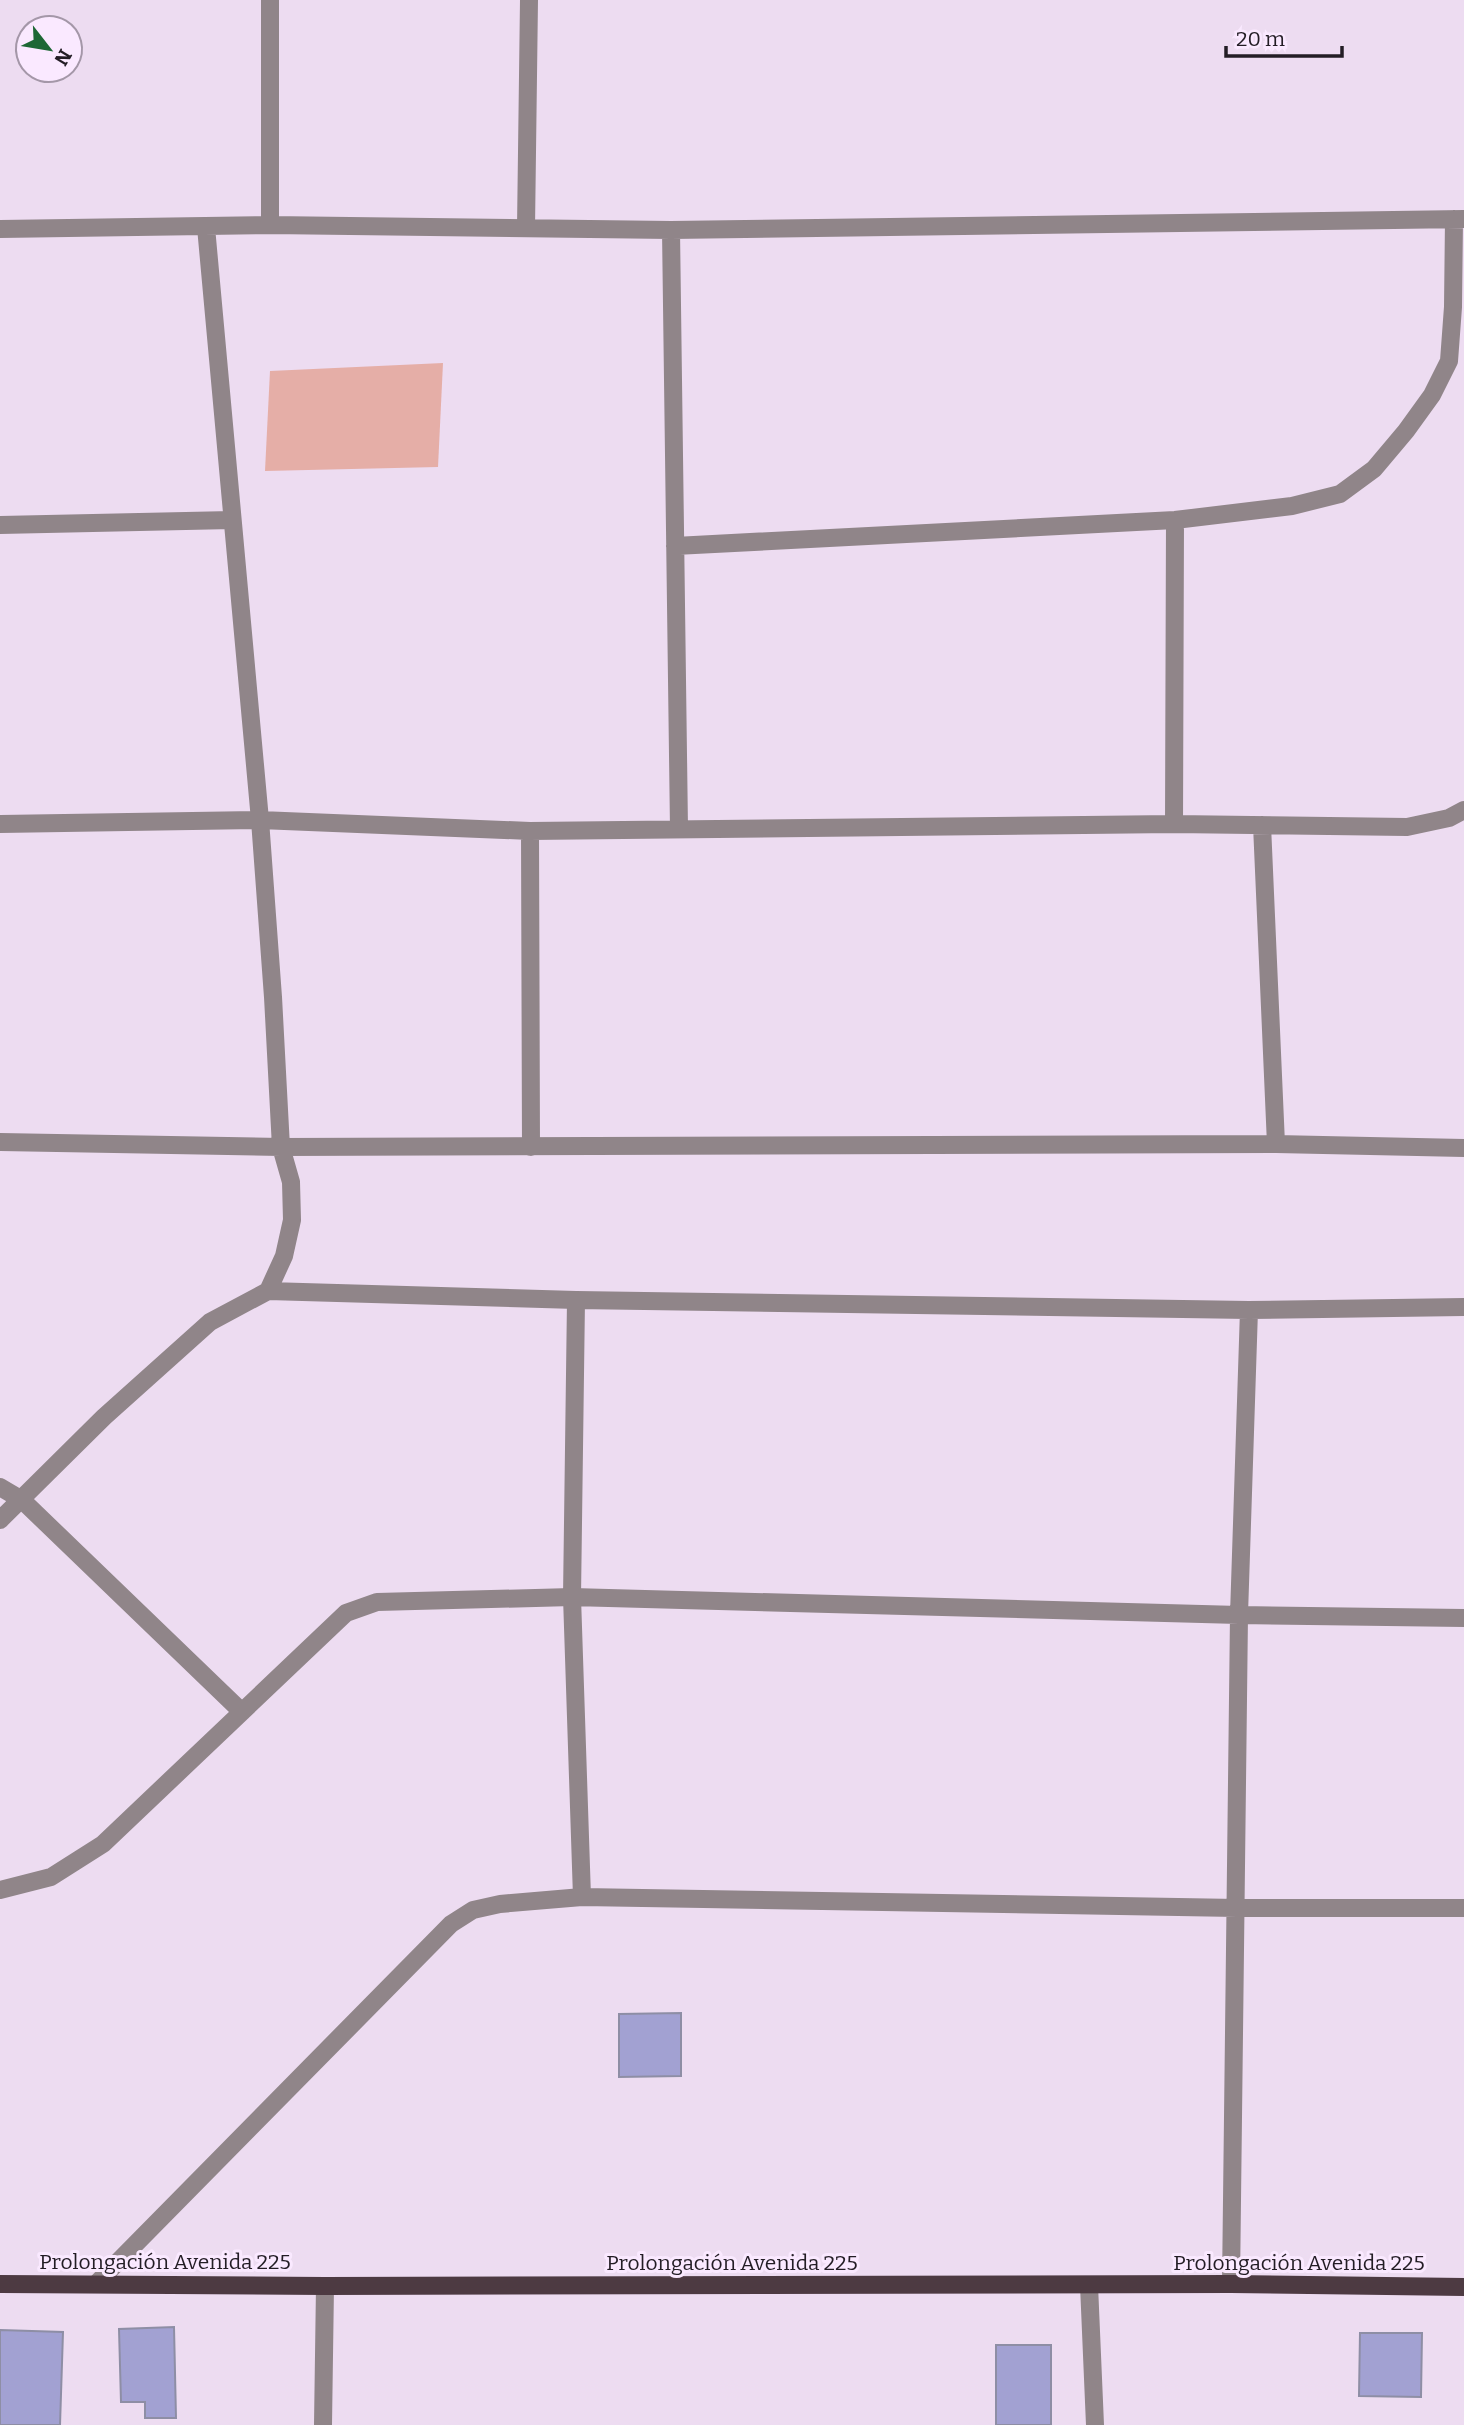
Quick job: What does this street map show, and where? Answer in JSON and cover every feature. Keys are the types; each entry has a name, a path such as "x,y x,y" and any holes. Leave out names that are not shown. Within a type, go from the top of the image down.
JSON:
{"main road":[{"name":"Prolongación Avenida 225","path":"0,2284 1231,2284 1464,2287"}],"street":[{"path":"270,0 270,225"},
{"path":"526,228 529,0"},
{"path":"0,229 270,225 671,230 1459,219 1449,361 1432,395 1406,431 1374,469 1340,494 1304,503 1175,520 675,547"},
{"path":"206,227 260,820 281,1147 291,1182 292,1220 284,1256 268,1291"},
{"path":"671,230 679,830"},
{"path":"0,525 232,520"},
{"path":"1174,824 1175,520"},
{"path":"0,824 260,820 530,831 1174,824 1407,827 1449,818 1464,810"},
{"path":"1262,825 1276,1144"},
{"path":"530,831 531,1147"},
{"path":"0,1142 281,1147 1276,1144 1464,1148"},
{"path":"0,1520 104,1417 210,1322 268,1291 576,1300 1249,1310 1464,1307"},
{"path":"576,1300 572,1597 582,1897"},
{"path":"1231,2284 1239,1615 1249,1310"},
{"path":"0,1487 22,1500 242,1712"},
{"path":"0,1890 51,1877 103,1844 346,1613 377,1602 572,1597 1239,1615 1464,1618"},
{"path":"97,2283 451,1924 473,1910 500,1904 582,1897 1237,1908 1464,1908"},
{"path":"1089,2285 1095,2425"},
{"path":"323,2425 325,2286"}],"shaded area":[{"path":"443,363 438,467 265,471 270,371"}],"building":[{"path":"681,2013 681,2076 619,2077 619,2014"},
{"path":"174,2327 176,2418 145,2418 145,2402 121,2402 119,2329"},
{"path":"0,2330 63,2332 60,2425 0,2425"},
{"path":"1360,2333 1422,2333 1421,2397 1359,2396"},
{"path":"996,2345 1051,2345 1051,2425 996,2425"}]}
